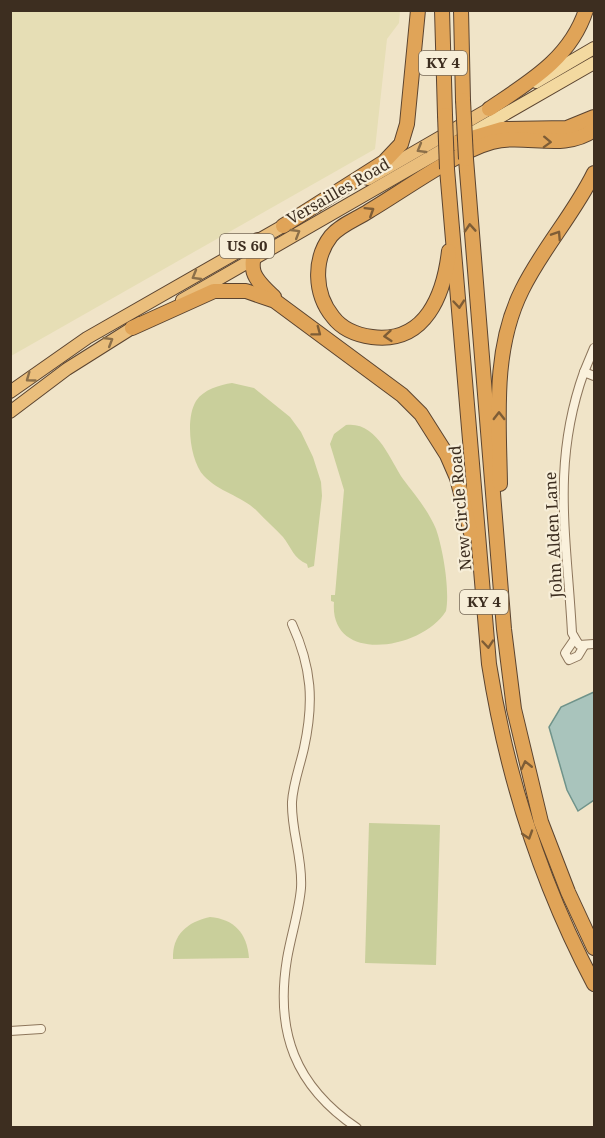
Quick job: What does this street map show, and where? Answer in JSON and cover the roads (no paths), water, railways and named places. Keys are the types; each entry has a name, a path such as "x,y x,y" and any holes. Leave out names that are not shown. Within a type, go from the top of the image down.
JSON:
{"highway":[{"path":"283,226 384,162 401,144 407,123 418,10"},
{"name":"New Circle Road","path":"442,10 447,169 495,704 517,799 551,896 594,984"},
{"name":"New Circle Road","path":"462,10 463,100 471,237 513,710 531,787 556,864 594,948"},
{"path":"489,109 551,65 572,40 586,10"},
{"name":"Versailles Road","path":"10,392 87,338 489,109"},
{"path":"455,143 502,129 567,128 594,117"},
{"path":"451,204 447,268 440,295 428,317 409,332 385,338 359,335 333,318 323,300 318,278 321,255 332,235 340,229 434,171 490,142 566,142 584,137 594,130"},
{"name":"Versailles Road","path":"10,412 67,369 132,328 455,143"},
{"path":"500,579 500,375 507,328 522,291 594,173"},
{"path":"258,240 251,260 255,278 284,307 402,395 421,414 434,432 447,455 463,494 486,618"},
{"path":"132,328 204,295 224,290 258,294 284,307"}],"main road":[{"name":"Versailles Road","path":"489,109 594,48"},
{"name":"Versailles Road","path":"455,143 594,63"}],"street":[{"name":"John Alden Lane","path":"584,646 578,656 569,660 565,653 574,640 562,472 569,418 594,348"},
{"path":"584,372 594,376"},
{"path":"292,624 308,668 311,694 309,719 292,802 301,886 284,982 285,1026 292,1052 321,1099 357,1128"},
{"path":"574,640 579,645 594,644"},
{"path":"10,1031 41,1029"}],"water":[{"path":"594,692 594,800 578,811 567,790 549,727 561,707"}]}
